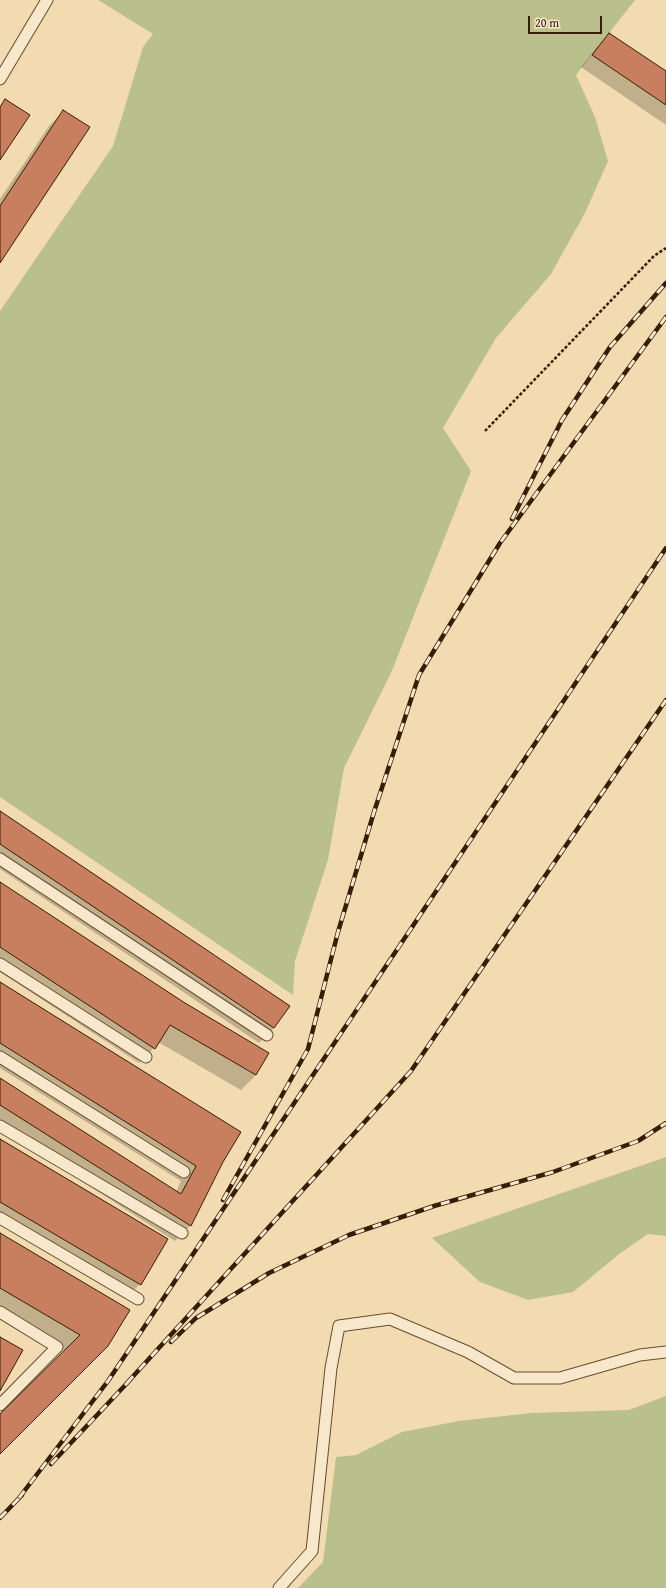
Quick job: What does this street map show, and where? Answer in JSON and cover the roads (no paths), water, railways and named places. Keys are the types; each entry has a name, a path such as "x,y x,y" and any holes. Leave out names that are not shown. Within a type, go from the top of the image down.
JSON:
{"lane":[{"path":"0,79 47,0"},
{"path":"0,859 267,1035"},
{"path":"0,964 146,1058"},
{"path":"0,1057 184,1172"},
{"path":"0,1126 182,1234"},
{"path":"0,1218 138,1298"},
{"path":"0,1312 58,1347 0,1405"},
{"path":"279,1588 312,1551 331,1368 339,1326 390,1319 468,1352 514,1378 560,1378 640,1354 666,1352"}],"railway":[{"path":"512,519 562,420 610,347 666,283"},
{"path":"223,1200 308,1049 338,932 374,812 419,675 500,543 666,317"},
{"path":"19,1498 108,1381 666,548"},
{"path":"127,1383 411,1071 666,700"},
{"path":"171,1342 196,1318 269,1273 349,1235 434,1206 553,1172 638,1141 666,1123"},
{"path":"51,1464 130,1380"},
{"path":"0,1518 22,1495"}]}
